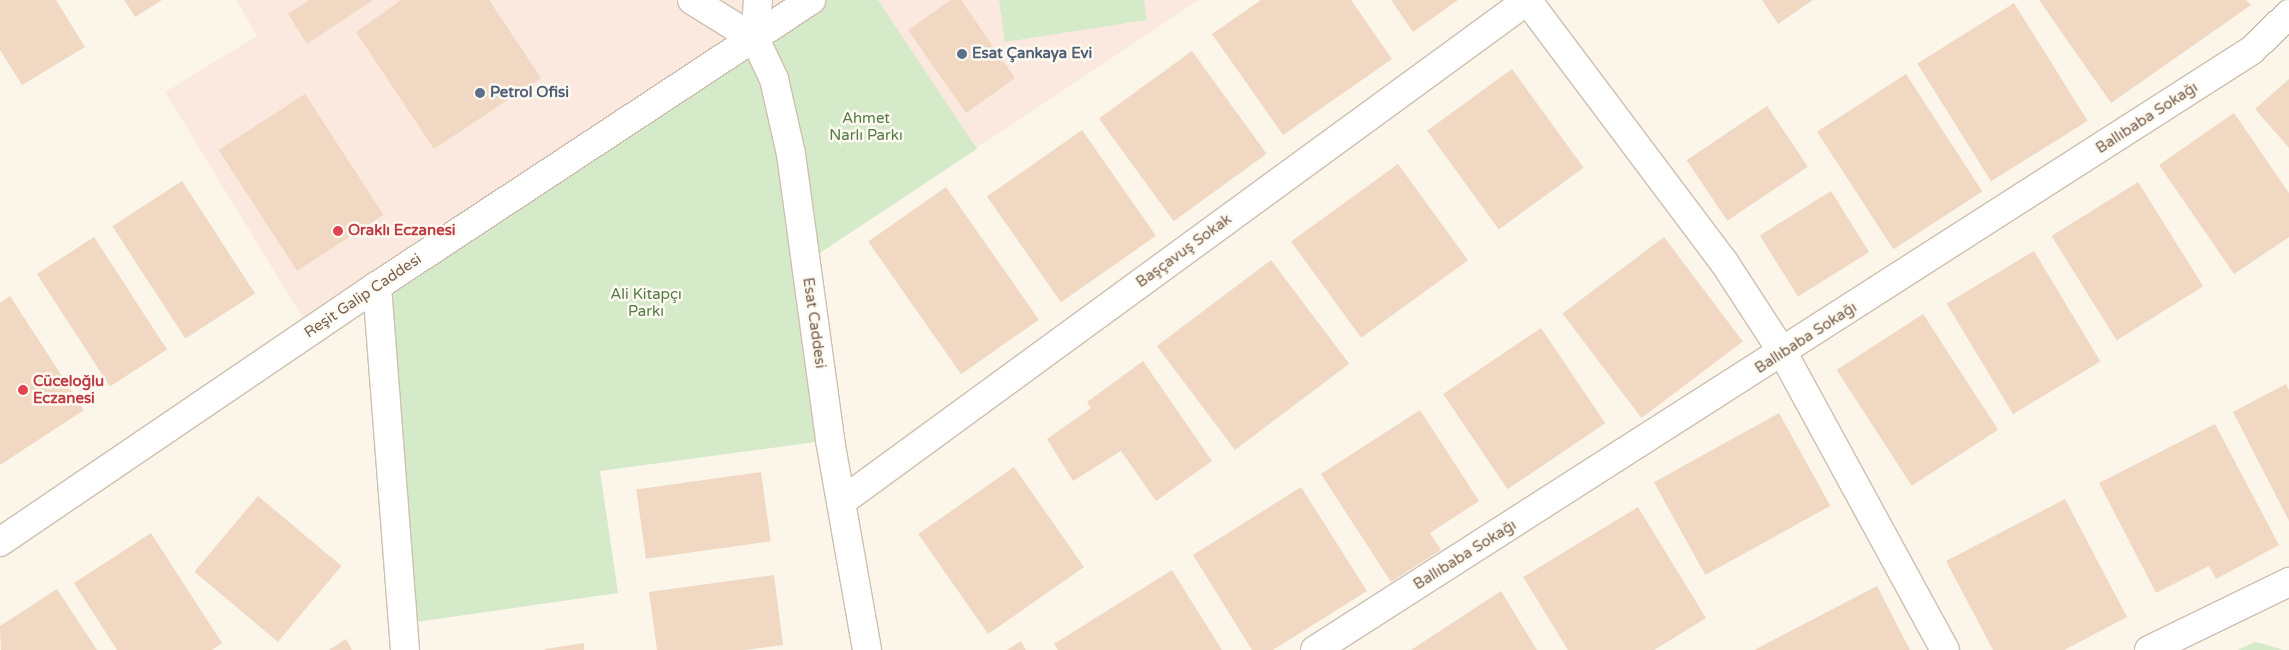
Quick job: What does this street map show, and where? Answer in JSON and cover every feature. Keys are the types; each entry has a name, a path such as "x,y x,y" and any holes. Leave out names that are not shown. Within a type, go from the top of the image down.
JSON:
{"street":[{"path":"692,0 755,39"},
{"name":"Esat Caddesi","path":"758,0 755,39 774,79 791,154 841,502 867,650"},
{"name":"Reşit Galip Caddesi","path":"0,542 377,286 755,39 811,0"},
{"path":"1528,0 1724,262 1783,353 1945,650"},
{"name":"Başçavuş Sokak","path":"841,502 1528,0"},
{"name":"Ballıbaba Sokağı","path":"1315,650 1783,353 2252,50 2289,14"},
{"path":"377,286 405,650"},
{"path":"2149,650 2289,582"}],"shaded area":[{"path":"236,0 1199,0 805,262 791,154 310,330 165,92 257,36"}],"green space":[{"name":"Ali Kitapçı Parkı","path":"811,0 878,0 977,149 806,262 830,440 600,471 618,593 403,624 377,286"},
{"path":"999,0 1144,0 1147,20 1005,42"},
{"path":"2256,642 2284,650 2238,650"}],"building":[{"path":"0,0 56,0 85,47 22,85 0,50"},
{"path":"124,0 162,0 135,17"},
{"path":"309,0 373,0 307,44 288,14"},
{"path":"401,0 489,0 541,78 434,149 356,32"},
{"name":"Esat Çankaya Evi","path":"951,0 961,0 1015,78 966,113 908,30"},
{"path":"1261,0 1351,0 1392,59 1283,135 1212,34"},
{"path":"1391,0 1458,0 1413,32"},
{"path":"1762,0 1813,0 1778,24"},
{"path":"2039,0 2246,0 2251,5 2111,103"},
{"path":"2014,3 2088,121 1991,181 1917,63"},
{"path":"1192,51 1267,154 1174,221 1099,119"},
{"path":"1512,69 1584,168 1499,229 1427,131"},
{"path":"1906,74 1982,191 1893,249 1817,132"},
{"path":"2289,79 2289,148 2255,109"},
{"path":"305,94 383,215 297,271 219,150"},
{"path":"1767,106 1808,167 1727,221 1687,160"},
{"path":"2234,113 2289,193 2289,237 2234,274 2159,165"},
{"path":"1082,130 1156,236 1061,302 987,197"},
{"path":"1398,164 1468,260 1361,338 1291,242"},
{"path":"182,181 255,293 185,339 112,226"},
{"path":"2138,182 2203,286 2117,340 2051,236"},
{"path":"946,187 1039,320 961,374 868,241"},
{"path":"1831,191 1869,252 1798,297 1760,236"},
{"path":"94,237 167,349 110,386 37,274"},
{"path":"1664,237 1743,342 1641,418 1563,313"},
{"path":"2034,251 2100,362 2013,414 1947,304"},
{"path":"1271,260 1349,364 1235,450 1157,346"},
{"path":"10,296 84,410 0,465 0,303"},
{"path":"1923,314 1998,430 1912,486 1837,370"},
{"path":"1541,328 1605,423 1507,489 1443,394"},
{"path":"1143,361 1212,461 1156,501 1121,451 1073,481 1047,439 1091,408 1087,402"},
{"path":"2286,384 2289,390 2289,521 2233,412"},
{"path":"1420,410 1479,501 1430,533 1441,550 1391,582 1321,474"},
{"path":"1779,413 1830,506 1705,575 1654,482"},
{"path":"2215,424 2279,545 2216,579 2209,566 2156,593 2099,483"},
{"path":"1014,467 1084,567 988,634 918,534"},
{"path":"761,472 771,541 646,559 636,490"},
{"path":"1301,487 1367,591 1273,650 1252,650 1193,555"},
{"path":"258,496 341,566 278,642 194,572"},
{"path":"2065,499 2127,617 2064,650 1993,650 1946,561"},
{"path":"1638,507 1706,618 1654,650 1568,650 1523,577"},
{"path":"151,533 222,643 212,650 117,650 74,583"},
{"path":"1172,570 1222,650 1058,650 1054,644"},
{"path":"774,575 783,645 745,650 657,650 649,592"},
{"path":"1877,586 1910,650 1754,650"},
{"path":"57,589 97,650 1,650 0,626"},
{"path":"1501,591 1537,650 1411,650"},
{"path":"346,639 352,650 329,650"},
{"path":"1021,641 1026,650 1007,650"},
{"path":"584,643 584,650 545,650 545,649"}],"place":[{"name":"Esat Çankaya Evi","path":"962,54"},
{"name":"Petrol Ofisi","path":"480,93"},
{"name":"Oraklı Eczanesi","path":"338,231"},
{"name":"Cüceloğlu Eczanesi","path":"23,390"}],"park label":[{"name":"Ahmet Narlı Parkı","path":"866,126"}]}
